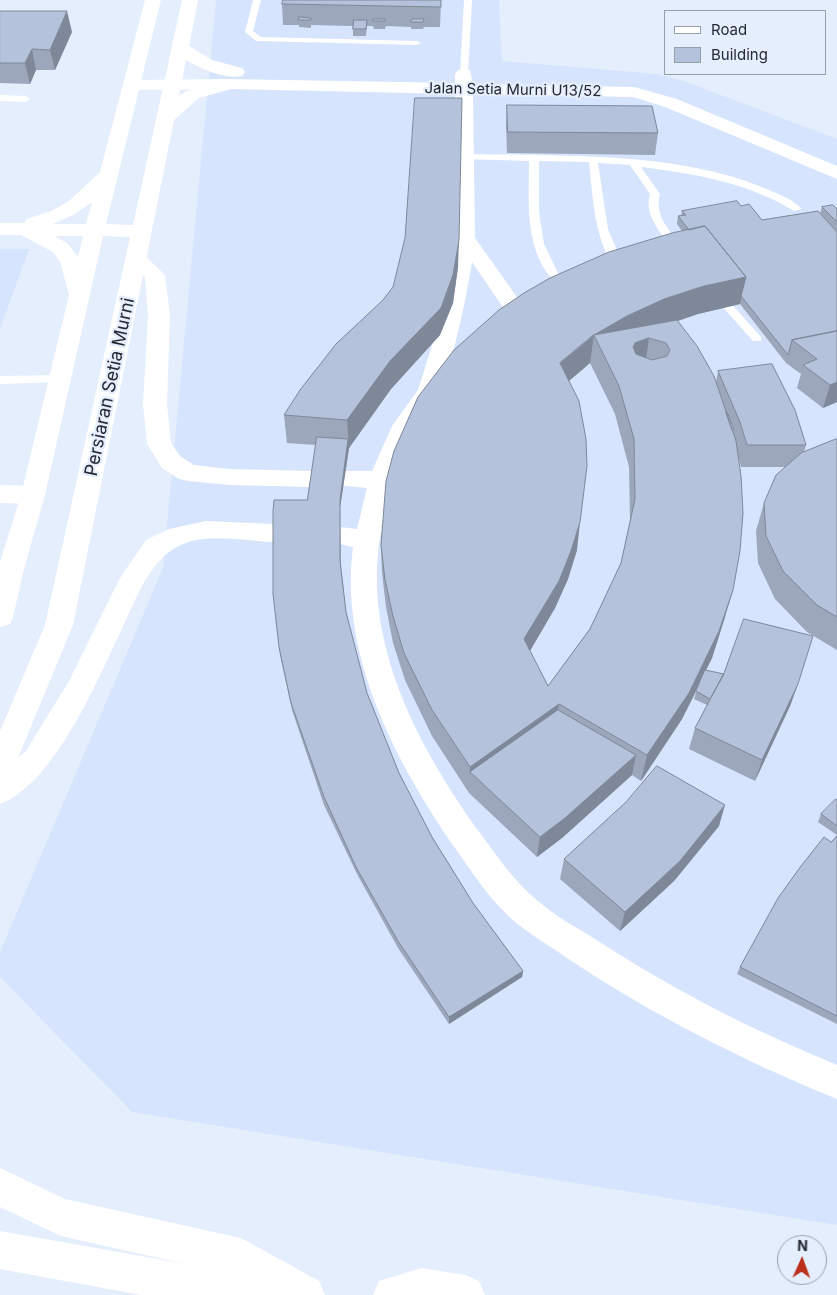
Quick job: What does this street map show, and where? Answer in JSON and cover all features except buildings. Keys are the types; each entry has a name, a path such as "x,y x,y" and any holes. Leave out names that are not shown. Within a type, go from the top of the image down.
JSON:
{"main road":[{"path":"0,617 5,569 32,495 94,231 112,170 153,0"},
{"name":"Persiaran Setia Murni","path":"0,765 59,625 143,232 190,0"},
{"path":"180,47 196,60 233,78"},
{"path":"165,119 183,99 193,92 233,78"},
{"name":"Jalan Setia Murni U13/52","path":"133,79 233,78 464,81 606,78 657,82 828,151"},
{"path":"464,81 465,238 454,311 429,390 398,435 381,480 353,537 364,575 366,603 374,647 394,711 432,788 489,870 521,907 598,961 695,1017 794,1065 837,1082"},
{"name":"Jalan Setia Murni U13/52","path":"464,81 625,92 653,96 837,174"},
{"path":"7,229 68,211 84,200 112,170"},
{"path":"7,229 143,232"},
{"path":"7,229 45,238 61,247 74,270 79,300"},
{"path":"465,238 523,320 496,338"},
{"path":"137,259 155,275 159,315 155,404 159,444 171,462 188,473 229,477 312,479"},
{"path":"429,390 458,366"},
{"path":"344,479 381,480"},
{"path":"0,494 32,495"},
{"path":"0,790 36,760 81,686 129,585 155,547 178,535 206,530 273,532"},
{"path":"0,1188 61,1217 241,1257 305,1295"},
{"path":"0,1250 248,1295"},
{"path":"393,1295 422,1288 464,1295"}],"lane":[{"path":"257,0 248,32 259,39 416,43"},
{"path":"464,81 468,0"},
{"path":"0,98 26,99"},
{"path":"464,157 593,160 634,164 746,184 783,198 798,209"},
{"path":"534,159 536,242 560,283 566,289 577,291"},
{"path":"593,160 604,238 609,252 622,272 622,278"},
{"path":"634,164 655,194 652,204 655,216 688,261"},
{"path":"706,282 757,340"},
{"path":"0,380 60,380"}],"shaded area":[{"path":"216,0 499,0 502,61 657,74 684,81 837,139 837,1225 132,1112 0,977 0,952 163,568"},
{"path":"0,249 29,249 0,329"}]}
